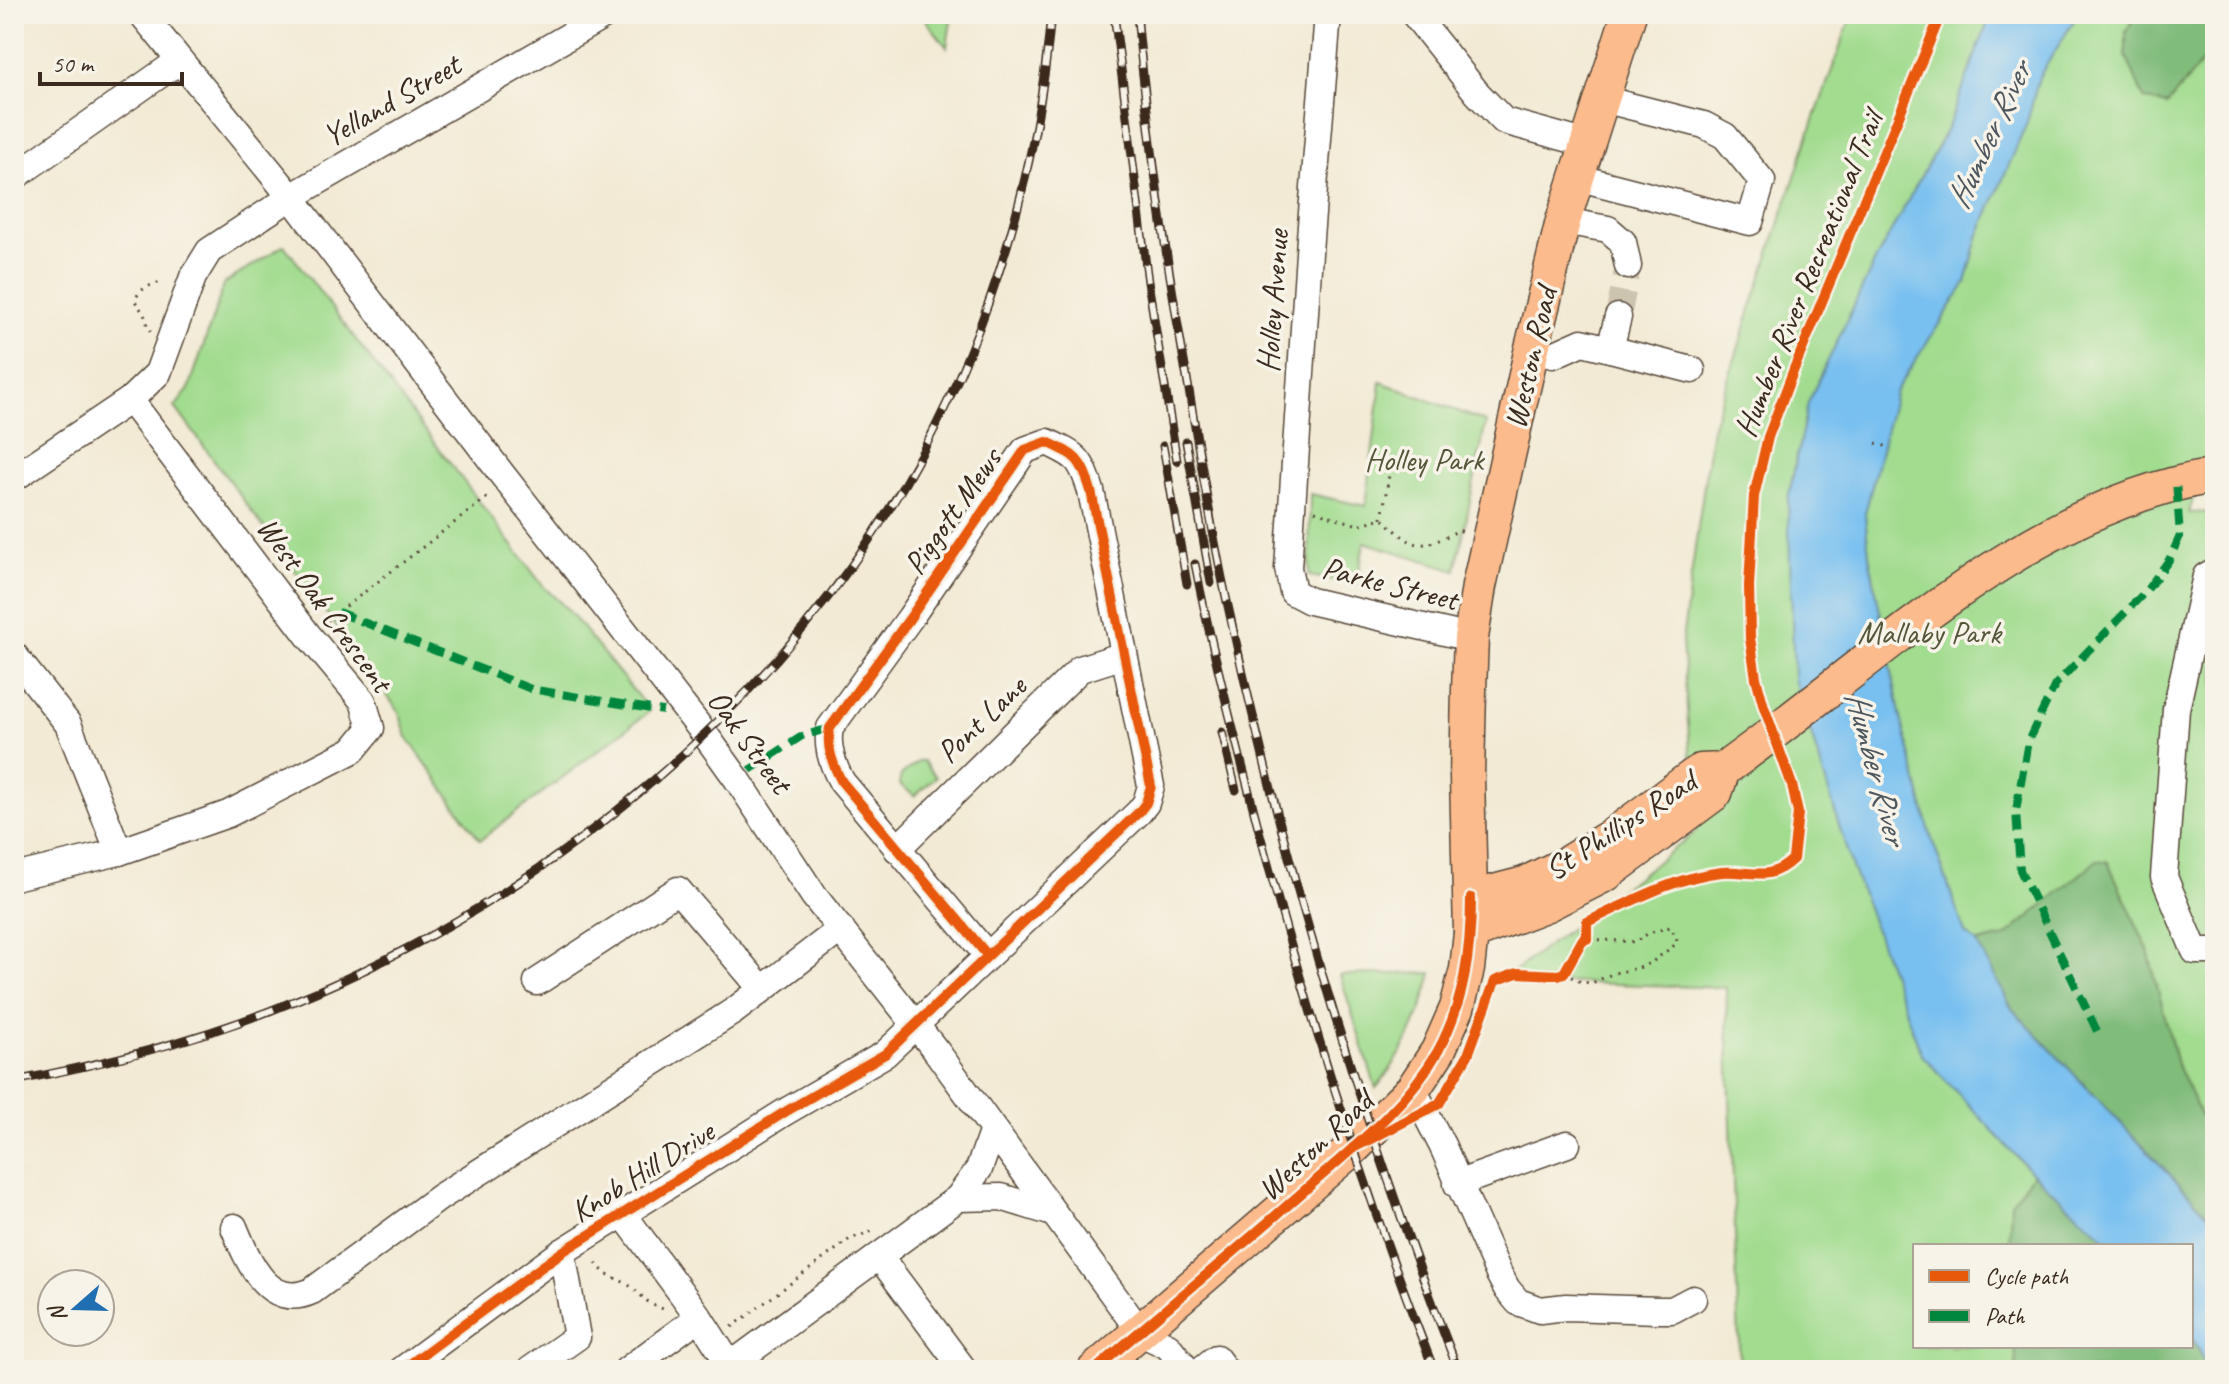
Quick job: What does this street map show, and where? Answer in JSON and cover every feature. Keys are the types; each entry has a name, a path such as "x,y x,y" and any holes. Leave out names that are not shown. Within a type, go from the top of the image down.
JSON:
{"main road":[{"name":"Weston Road","path":"1095,1370 1353,1148 1413,1089 1438,1051 1457,1008 1467,969 1471,933 1467,777 1471,638 1489,542 1563,221 1629,14"},
{"name":"St Phillips Road","path":"1471,933 1547,904 1606,874 1715,793 1735,762 1931,613 2044,536 2102,508 2176,481 2215,476"},
{"name":"St Phillips Road","path":"1471,898 1525,884 1566,864 1627,826 1700,771 1735,762"}],"street":[{"name":"Oak Street","path":"142,14 291,197 704,733 814,896 915,1024 1141,1333"},
{"name":"Yelland Street","path":"14,478 130,400 158,373 193,277 209,251 291,197 607,14"},
{"name":"Holley Avenue","path":"1293,592 1288,568 1328,14"},
{"path":"1414,14 1477,93 1504,121 1588,144"},
{"path":"14,177 179,61"},
{"path":"1576,177 1750,222 1762,181 1725,136 1704,125 1602,99"},
{"path":"1563,221 1608,229 1623,242 1628,266"},
{"path":"1610,349 1618,317"},
{"path":"1532,348 1553,355 1582,342 1692,370"},
{"name":"West Oak Crescent","path":"14,877 119,852 228,814 353,750 371,728 363,701 308,635 130,400"},
{"name":"Piggott Mews","path":"915,1024 988,956 1146,803 1151,786 1085,473 1075,455 1047,442 1025,450 830,728 827,740 842,782 988,956"},
{"path":"2212,951 2195,951 2164,877 2176,709 2206,576 2215,571"},
{"name":"Parke Street","path":"1293,592 1310,601 1471,638"},
{"path":"14,655 68,724 119,852"},
{"name":"Pont Lane","path":"897,849 1080,669 1124,655"},
{"path":"537,982 678,890 762,989"},
{"path":"234,1227 246,1257 274,1292 298,1297 312,1291 440,1197 734,1011 841,929"},
{"name":"Knob Hill Drive","path":"402,1370 562,1252 785,1112 885,1054 915,1024"},
{"path":"1413,1089 1443,1147 1457,1184 1507,1289 1518,1302 1540,1310 1566,1307 1672,1310 1693,1299"},
{"path":"623,1214 732,1367 958,1198 979,1169 993,1130"},
{"path":"1457,1184 1567,1144"},
{"path":"958,1198 1001,1197 1053,1213"},
{"path":"530,1370 577,1337 562,1252"},
{"path":"879,1256 964,1370"},
{"path":"627,1370 699,1317"},
{"path":"1141,1333 1168,1346 1187,1370"},
{"path":"1201,1370 1216,1358 1225,1370"}],"path":[{"path":"150,332 144,314 135,301 143,288 164,281"},
{"path":"1876,443 1891,448"},
{"path":"1382,518 1389,475"},
{"path":"308,635 507,480"},
{"path":"1307,508 1358,525 1382,518"},
{"path":"1382,518 1408,543 1431,545 1459,530 1489,542"},
{"path":"1587,939 1587,922 1681,880 1724,872 1769,874 1783,869"},
{"path":"1570,961 1561,974 1581,982 1600,981 1614,973 1652,962 1676,944 1677,938 1670,927 1649,933 1635,942 1583,939 1576,950"},
{"path":"596,1263 609,1276 628,1285 654,1306 699,1317"}],"green space":[{"path":"921,14 952,14 947,47"},
{"name":"Mallaby Park","path":"1852,14 2215,14 2215,426 2189,513 2215,512 2215,1370 1740,1370 1726,988 1503,980 1696,832 1682,641 1712,428"},
{"path":"2137,14 2215,14 2215,46 2167,105 2144,99 2126,56 2126,31"},
{"path":"284,245 544,587 568,610 650,711 480,840 407,737 399,712 175,407 189,389 224,284"},
{"name":"Holley Park","path":"1381,382 1486,422 1456,570 1364,542 1357,584 1309,576 1310,494 1366,506"},
{"path":"923,761 936,777 915,796 899,784 901,775"},
{"path":"2097,860 2108,862 2148,950 2177,1064 2215,1141 2215,1222 2012,1009 1977,943 2005,937"},
{"path":"1432,973 1411,1034 1376,1088 1340,975"},
{"path":"2033,1174 2112,1244 2009,1244 2011,1202"},
{"path":"2193,1339 2208,1370 2017,1370 2015,1348 2193,1348"}],"water":[{"name":"Humber River","path":"1991,14 2078,14 2039,77 2027,123 1978,237 1966,283 1896,390 1865,514 1869,555 1900,714 1930,833 1965,933 1977,943 2012,1009 2215,1222 2215,1370 2208,1370 2193,1339 2193,1244 2112,1244 2033,1174 1922,1055 1852,867 1794,679 1788,499 1808,403 1875,261 1948,127"}],"tunnel":[{"path":"1618,317 1628,266"}],"railway":[{"path":"14,1081 190,1039 292,1002 387,959 480,907 570,847 654,780 733,706 805,626 869,541 923,451 949,400 992,293 1024,183 1045,71 1051,14"},
{"path":"1114,14 1148,282 1177,461"},
{"path":"1137,14 1152,155 1173,296 1215,545 1248,695 1326,988 1388,1180 1458,1370"},
{"path":"1186,442 1211,583"},
{"path":"1163,446 1187,584"},
{"path":"1195,564 1232,726 1295,961 1360,1167 1434,1370"},
{"path":"1222,732 1236,790"}],"marked path":[{"path":"2097,1031 2020,870 2016,811 2028,741 2055,685 2146,591 2169,560 2180,536 2176,481"},
{"path":"338,612 531,689 663,711"},
{"path":"750,770 802,736 830,728"}],"cycle path":[{"name":"Humber River Recreational Trail","path":"1353,1148 1439,1104 1468,1055 1495,981 1517,973 1564,973 1583,939 1587,939 1587,922 1653,891 1687,879 1722,872 1759,874 1776,871 1793,859 1798,813 1792,785 1756,678 1750,638 1749,586 1754,496 1768,437 1794,369 1941,14"},
{"path":"402,1370 562,1252 785,1112 885,1054 1139,812 1146,803 1151,786 1091,491 1076,459 1047,442 1025,450 830,728 829,735 831,756 842,782 988,956"},
{"path":"1095,1370 1347,1153 1412,1088 1438,1051 1460,996 1470,938 1471,898"}]}
